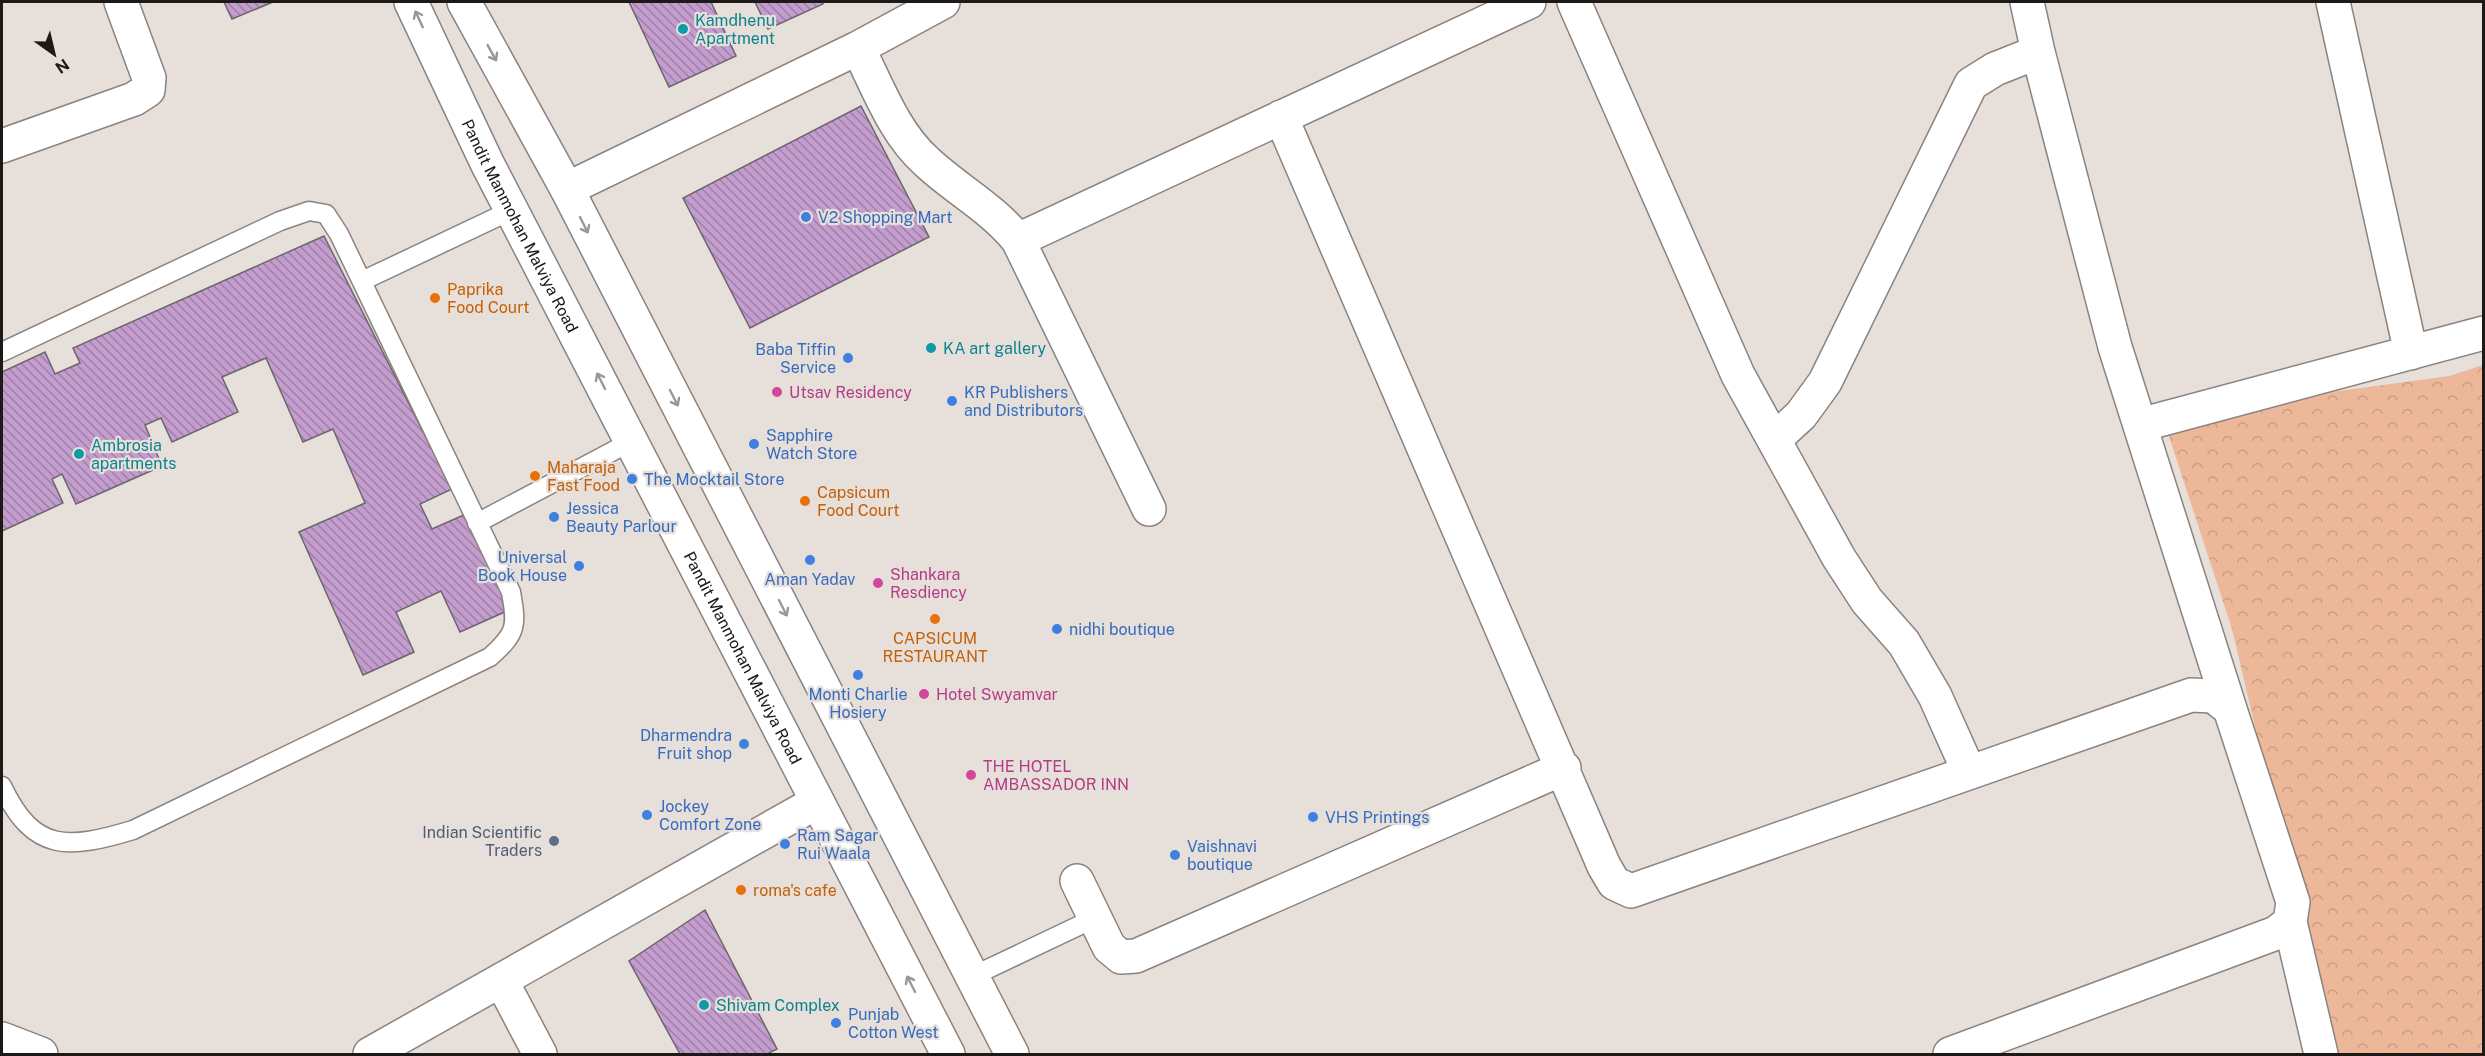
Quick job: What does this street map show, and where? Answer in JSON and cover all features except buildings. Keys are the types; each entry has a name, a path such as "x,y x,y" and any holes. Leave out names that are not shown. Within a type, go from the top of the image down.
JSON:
{"street":[{"path":"2,146 134,99 148,90 149,78 121,2"},
{"name":"Pandit Manmohan Malviya Road","path":"411,2 487,163 948,1054"},
{"path":"464,2 567,189 1012,1054"},
{"path":"567,189 858,48 943,2"},
{"path":"1018,240 1529,2"},
{"path":"1574,2 1738,375 1839,558 1867,601 1904,643 1935,696 1969,772"},
{"path":"2026,2 2115,347 2293,902 2290,922 2321,1054"},
{"path":"2333,2 2411,352"},
{"path":"858,48 905,140 927,163 1001,219 1018,240 1149,509"},
{"path":"1774,441 1801,415 1825,382 1971,84 1995,69 2038,52"},
{"path":"1281,117 1564,768 1604,866 1614,882 1631,891 2191,695 2213,696 2230,710"},
{"path":"2140,425 2484,333"},
{"path":"1077,881 1109,947 1120,957 1136,956 1564,768"},
{"path":"370,1054 817,802"},
{"path":"1950,1054 2276,933 2290,922"},
{"path":"501,980 540,1054"},
{"path":"2,1039 41,1054"}],"lane":[{"path":"362,281 513,210"},
{"path":"2,352 280,221 309,211 326,214 339,234 511,591 516,620 507,642 490,657 133,830 91,842 55,842 30,828 12,808 2,786"},
{"path":"477,523 632,441"},
{"path":"973,976 1095,918"}],"green space":[{"path":"2483,365 2483,1054 2332,1054 2232,629 2162,415 2449,376"}],"place":[{"name":"Kamdhenu Apartment","path":"683,29"},
{"name":"V2 Shopping Mart","path":"806,217"},
{"name":"Paprika Food Court","path":"435,298"},
{"name":"KA art gallery","path":"931,348"},
{"name":"Baba Tiffin Service","path":"848,358"},
{"name":"Utsav Residency","path":"777,392"},
{"name":"KR Publishers and Distributors","path":"952,401"},
{"name":"Sapphire Watch Store","path":"754,444"},
{"name":"Ambrosia apartments","path":"79,454"},
{"name":"Maharaja Fast Food","path":"535,476"},
{"name":"The Mocktail Store","path":"632,479"},
{"name":"Capsicum Food Court","path":"805,501"},
{"name":"Jessica Beauty Parlour","path":"554,517"},
{"name":"Aman Yadav","path":"810,560"},
{"name":"Universal Book House","path":"579,566"},
{"name":"Shankara Resdiency","path":"878,583"},
{"name":"CAPSICUM RESTAURANT","path":"935,619"},
{"name":"nidhi boutique","path":"1057,629"},
{"name":"Monti Charlie Hosiery","path":"858,675"},
{"name":"Hotel Swyamvar","path":"924,694"},
{"name":"Dharmendra Fruit shop","path":"744,744"},
{"name":"THE HOTEL AMBASSADOR INN","path":"971,775"},
{"name":"Jockey Comfort Zone","path":"647,815"},
{"name":"VHS Printings","path":"1313,817"},
{"name":"Indian Scientific Traders","path":"554,841"},
{"name":"Ram Sagar Rui Waala","path":"785,844"},
{"name":"Vaishnavi boutique","path":"1175,855"},
{"name":"roma's cafe","path":"741,890"},
{"name":"Shivam Complex","path":"704,1005"},
{"name":"Punjab Cotton West","path":"836,1023"}]}
